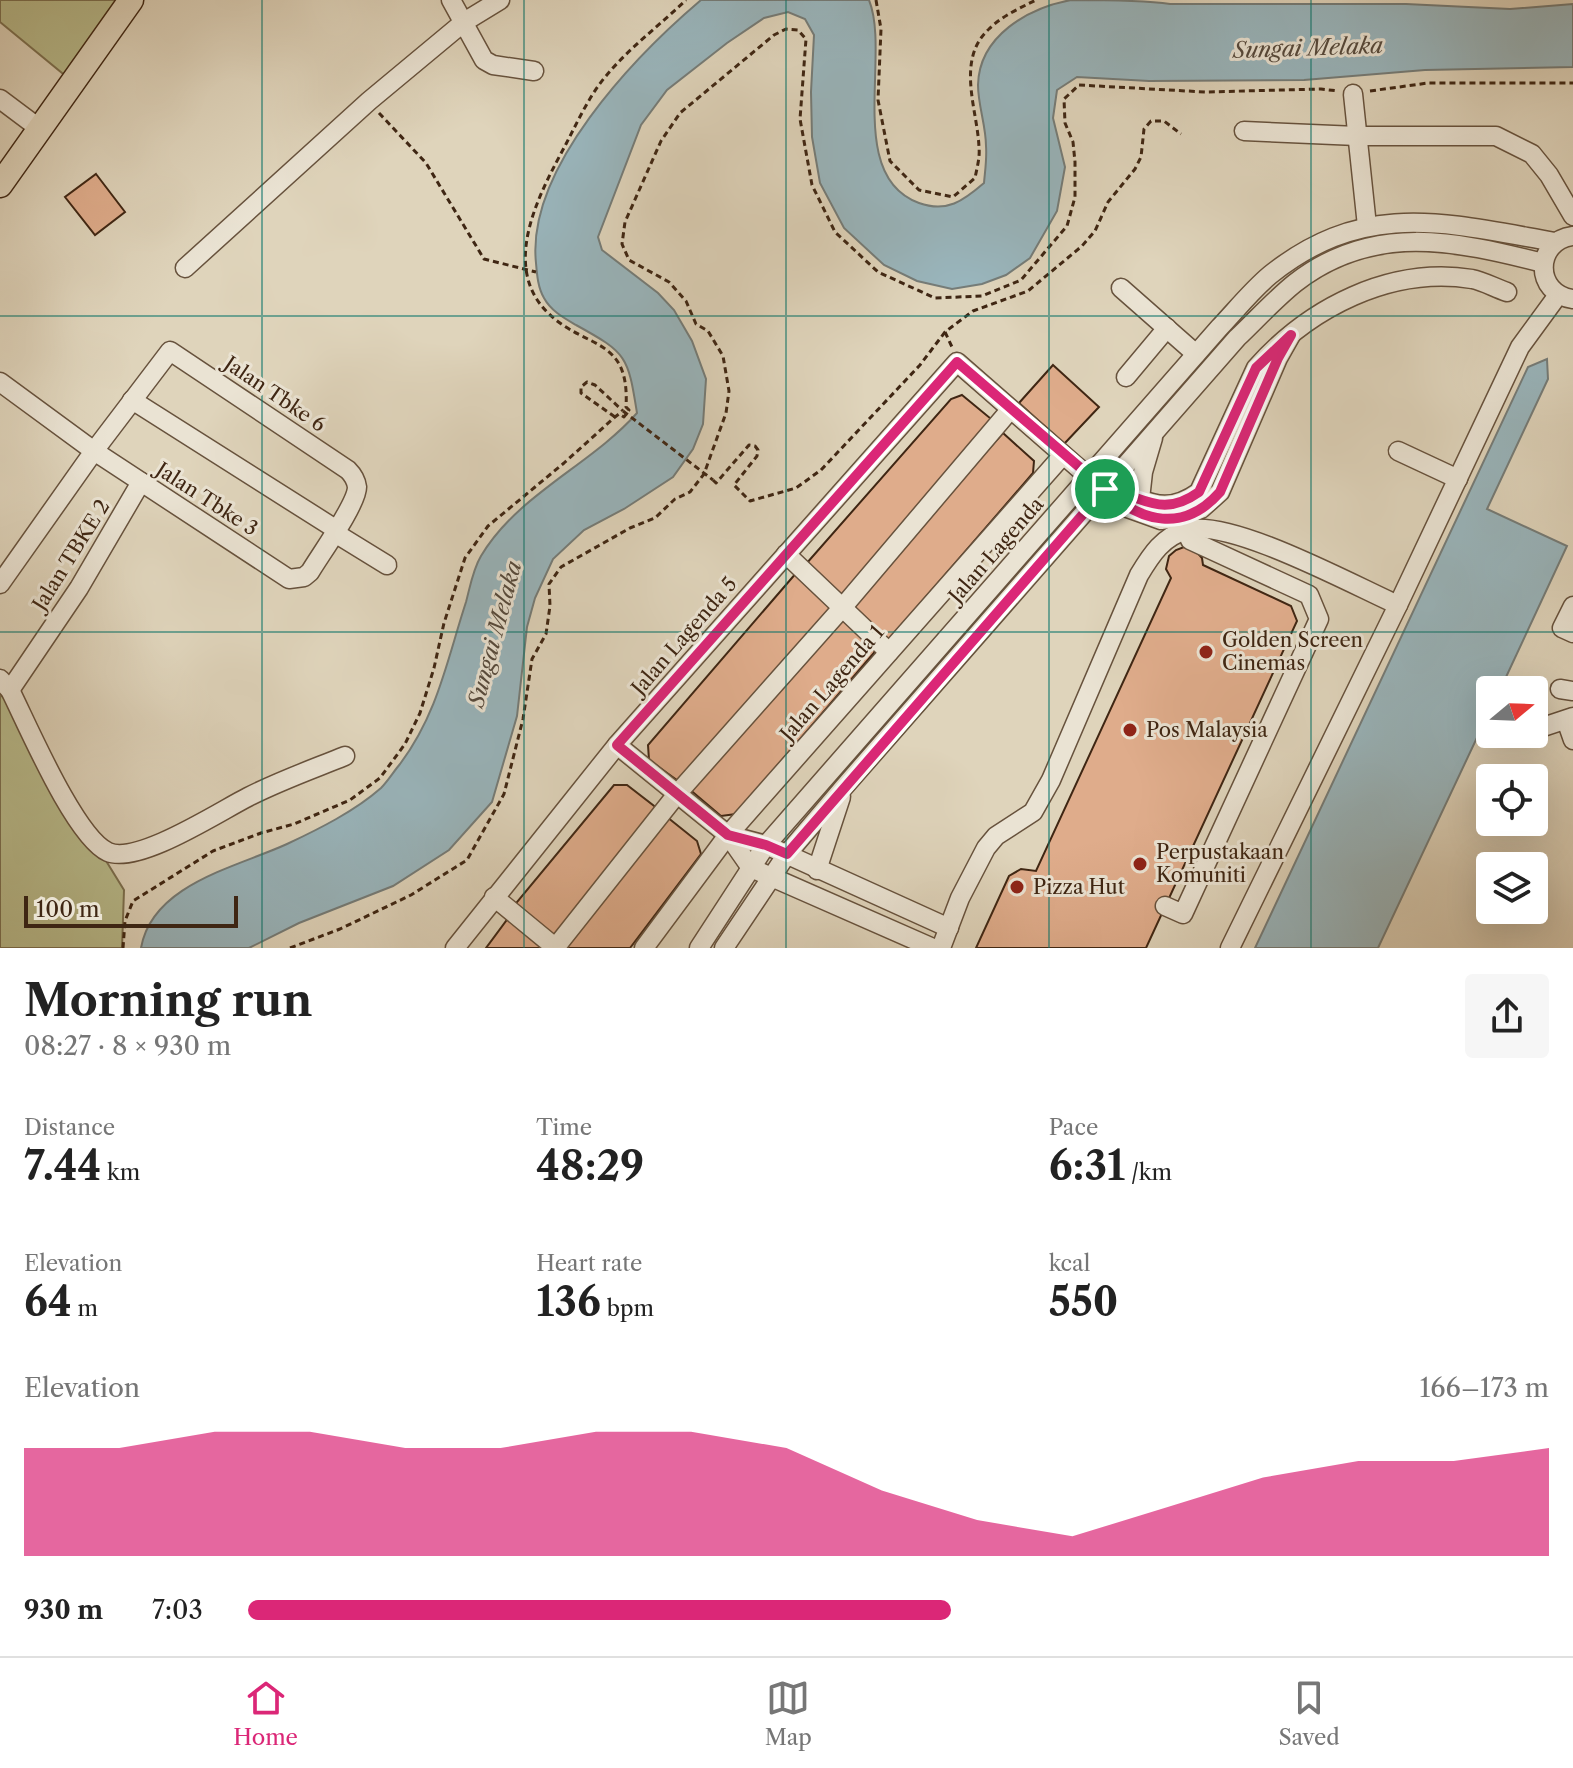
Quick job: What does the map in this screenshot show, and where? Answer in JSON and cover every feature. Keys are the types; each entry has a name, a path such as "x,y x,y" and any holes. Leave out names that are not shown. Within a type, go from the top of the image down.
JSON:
{"main road":[{"path":"0,185 131,0"}],"street":[{"path":"451,0 484,60 493,65 534,71"},
{"path":"185,268 369,101 464,22 500,0"},
{"path":"1353,94 1367,226"},
{"path":"0,125 6,104 40,129"},
{"path":"1244,131 1357,136 1496,136 1532,154 1549,175 1573,216"},
{"name":"Jalan Lagenda","path":"699,948 766,845 1196,354 1268,277 1313,246 1367,226 1399,222 1441,223 1564,239"},
{"path":"1230,948 1520,347 1566,297 1546,282 1543,263 1545,255 1564,239"},
{"name":"Jalan Lagenda","path":"724,948 787,854 844,787 1237,338 1295,283 1344,254 1374,244 1404,240 1475,246 1543,263"},
{"path":"1105,489 1170,507 1199,492 1256,368 1313,318 1345,300 1391,282 1435,276 1474,280 1507,292"},
{"path":"1121,288 1196,354"},
{"path":"1126,377 1167,328"},
{"path":"494,897 556,948 677,794 842,608 1010,410 1122,506 1161,520 1181,517 1201,509 1220,492 1291,335"},
{"name":"Jalan Tbke 6","path":"132,400 170,351 354,476 356,493 336,531"},
{"name":"Jalan Lagenda 5","path":"455,948 617,745 957,362 1010,410"},
{"name":"Jalan Tbke 3","path":"0,382 94,451 289,579 297,579 310,572 336,531"},
{"path":"0,584 132,400 387,565"},
{"path":"1140,499 1143,472 1155,432"},
{"path":"1398,451 1458,479"},
{"name":"Jalan Lagenda 1","path":"649,945 728,835 1063,455"},
{"name":"Jalan TBKE 2","path":"5,684 79,588 141,482"},
{"path":"941,948 986,848 996,836 1033,812 1045,791 1139,575 1154,551 1170,537 1187,530 1211,527 1240,534 1398,605"},
{"path":"1165,906 1183,914 1319,619 1309,595 1190,540 1187,530"},
{"path":"786,554 889,652"},
{"path":"1573,606 1562,628 1573,633"},
{"path":"5,684 74,816 93,840 109,853 127,854 158,844 249,796 345,756"},
{"path":"1548,725 1570,718 1573,740"},
{"path":"617,745 728,835 751,868 933,948"},
{"path":"817,870 844,787"},
{"path":"728,835 766,845 949,928"}],"path":[{"path":"123,948 125,921 133,901 213,851 350,800 380,778 405,744 420,713 465,558 488,526 615,417 619,414 624,417 629,410 626,407 627,387 621,364 608,349 548,313 533,291 528,270 527,235 531,212 588,102 606,75 686,0"},
{"path":"876,0 881,29 878,100 890,161 919,190 953,197 975,178 980,148 969,84 976,48 986,30 1036,0"},
{"path":"290,948 340,929 411,895 467,860 504,794 523,719 532,659 546,634 549,584 561,567 630,528 655,518 675,499 690,492 704,474 726,413 729,391 723,356 708,331 696,324 686,301 669,282 629,260 622,244 625,222 661,141 680,113 774,35 786,29 798,30 806,39 800,119 812,185 835,232 878,272 935,298 982,296 1021,280 1067,226 1075,197 1075,162 1073,142 1065,123 1064,99 1079,85 1205,92 1321,89 1353,94 1428,83 1573,83"},
{"path":"369,101 426,163 484,259 536,272"},
{"path":"615,417 581,393 581,387 587,382 595,385 623,411 716,483 749,445 755,446 757,456 734,485 750,501 796,488 821,470 920,365 945,332 973,311 1028,291 1082,246 1095,231 1108,202 1135,169 1141,157 1144,129 1151,121 1164,121 1181,134"}],"green space":[{"path":"0,0 134,0 73,82 0,22"},
{"path":"0,694 10,705 124,890 122,948 0,948"}],"water":[{"name":"Sungai Melaka","path":"701,0 869,0 876,51 876,141 883,167 897,189 919,203 938,207 962,200 984,183 986,138 978,85 987,52 1009,27 1023,17 1071,0 1170,4 1406,4 1510,9 1573,4 1573,67 1425,70 1304,80 1149,81 1077,77 1057,90 1053,118 1065,167 1057,211 1030,258 1006,275 982,284 952,289 917,281 884,265 844,228 820,183 812,137 814,35 805,19 788,12 764,18 667,90 641,125 598,237 602,250 658,293 674,310 692,341 706,379 703,424 693,449 673,477 624,509 584,530 553,559 535,598 527,627 517,716 492,802 449,850 393,886 299,923 249,948 141,948 148,926 161,908 179,893 222,870 324,826 384,785 413,745 433,706 481,556 496,534 534,497 619,432 637,413 631,379 622,358 606,343 558,314 544,298 536,268 537,227 548,190 566,154 590,118 646,52"},
{"path":"1547,359 1548,379 1487,509 1567,546 1507,676 1476,676 1476,740 1378,948 1255,948 1528,367"}],"building":[{"path":"96,174 125,212 95,235 65,197"},
{"path":"1053,365 1099,407 1064,444 1019,403"},
{"path":"962,395 996,423 843,600 806,564 951,399"},
{"path":"1003,433 1034,461 1033,473 887,642 846,606"},
{"path":"1184,547 1195,550 1202,558 1203,565 1291,606 1297,621 1146,948 976,948 1009,876 1021,869 1036,871 1171,578 1166,569 1169,556"},
{"path":"797,572 836,608 681,783 649,760 648,745"},
{"path":"843,616 879,647 736,814 721,816 688,788"},
{"path":"614,785 627,785 658,809 554,942 512,908"},
{"path":"667,817 697,841 701,854 630,948 563,948"},
{"path":"509,917 550,948 486,948"}],"place":[{"name":"Golden Screen Cinemas","path":"1206,652"},
{"name":"Pos Malaysia","path":"1130,730"},
{"name":"Perpustakaan Komuniti","path":"1140,864"},
{"name":"Pizza Hut","path":"1017,887"}],"route":[{"path":"1105,489 957,362 617,745 728,835 787,854 1105,489 1170,507 1199,492 1256,368 1291,335 1220,492 1212,501 1181,517 1161,520 1122,506 1105,489"}]}
